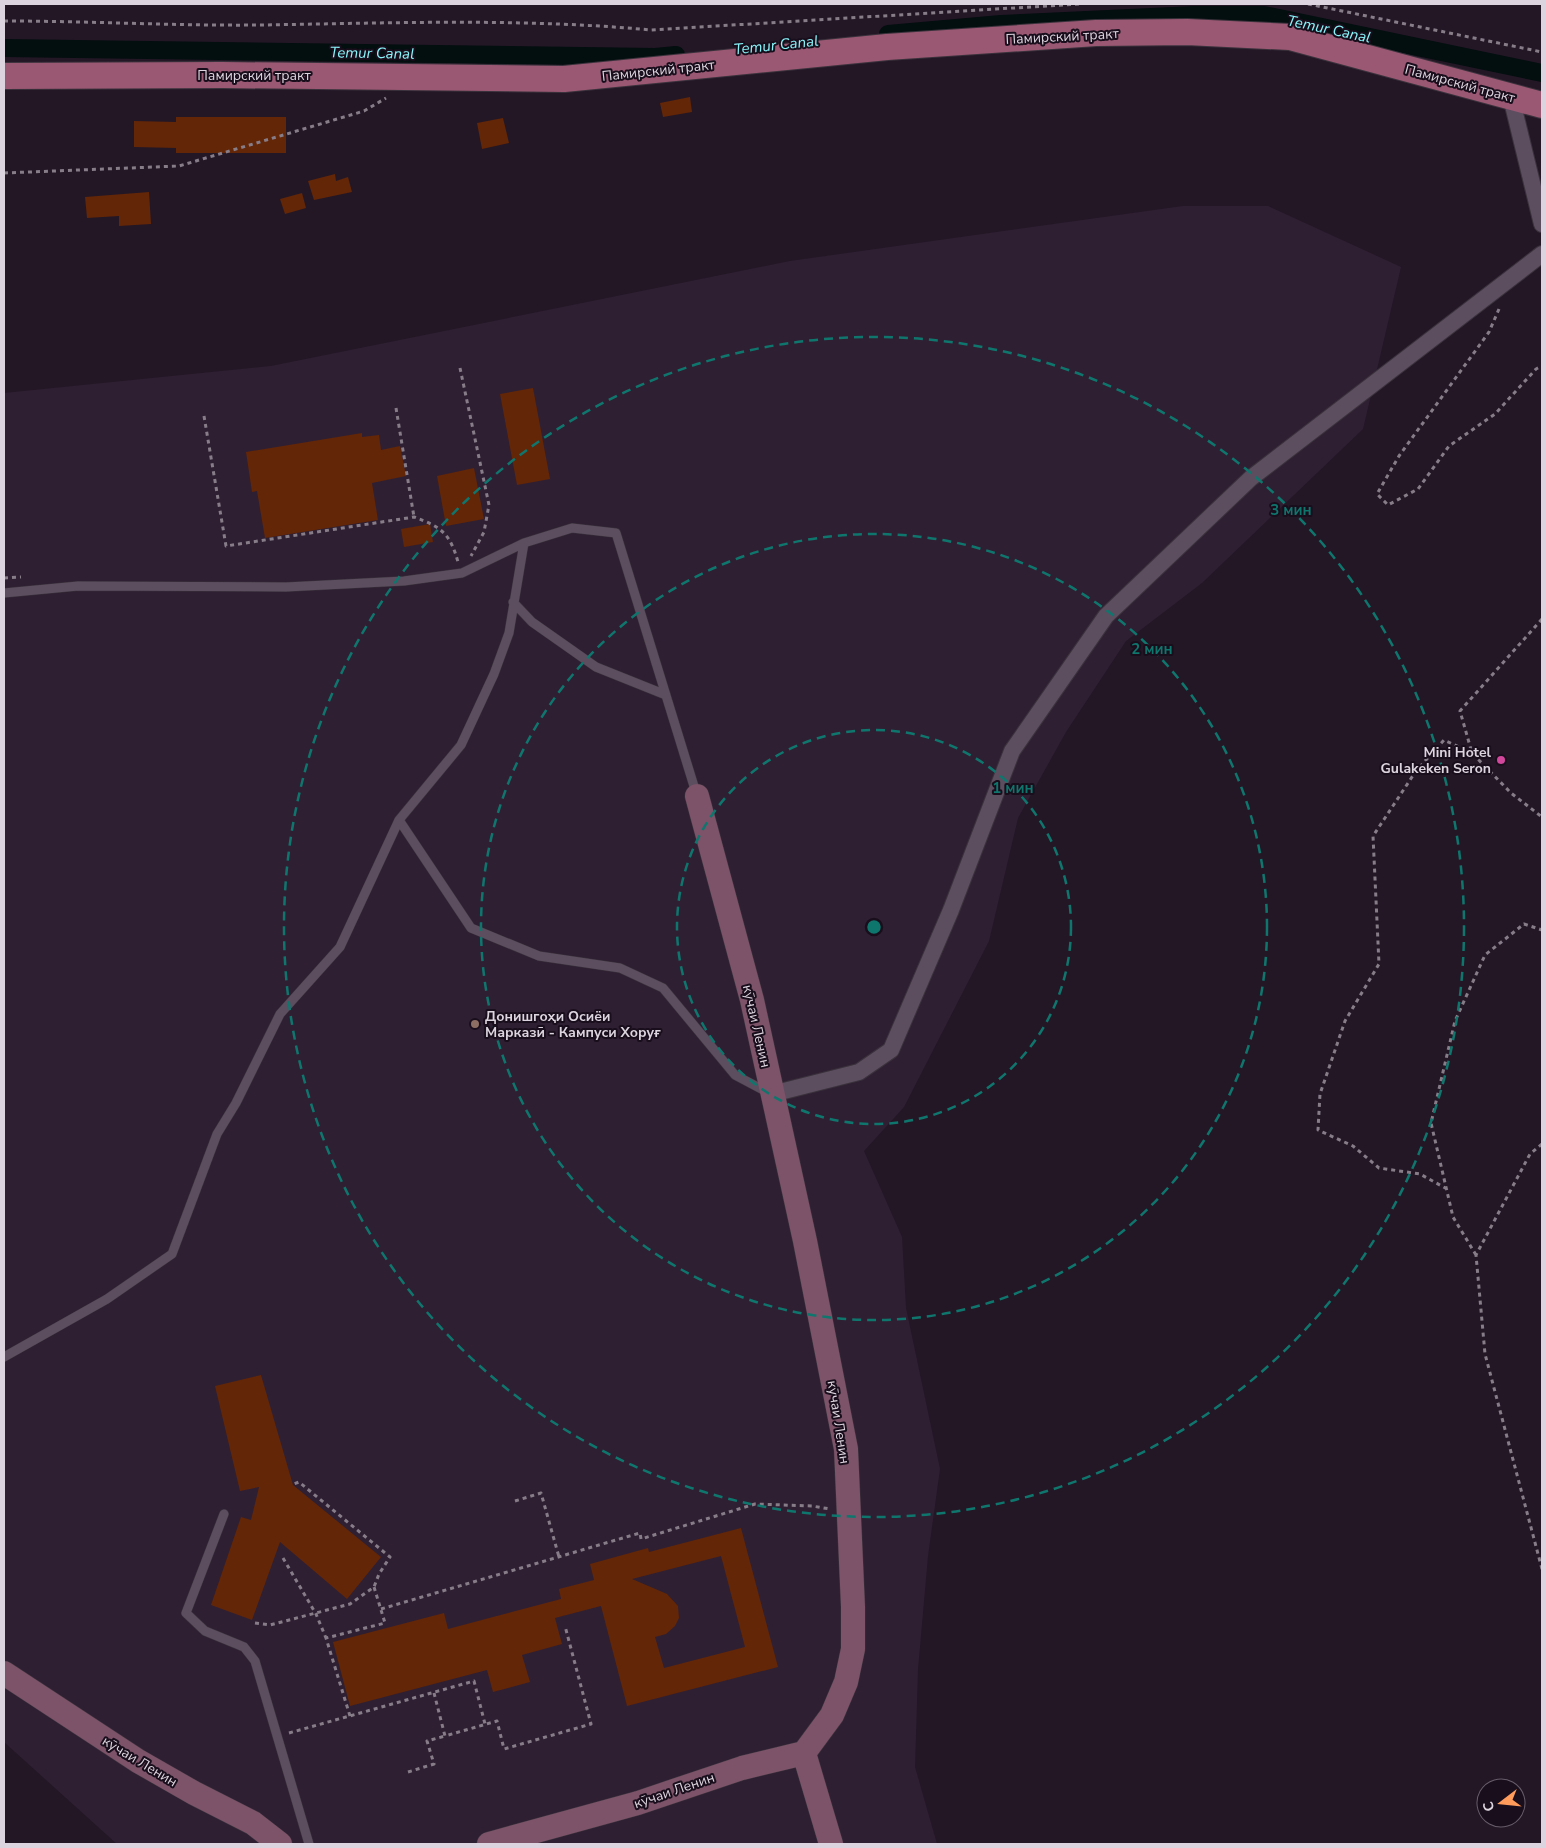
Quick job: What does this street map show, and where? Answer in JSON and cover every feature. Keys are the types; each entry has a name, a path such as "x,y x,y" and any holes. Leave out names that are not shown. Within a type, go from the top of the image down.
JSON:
{"main road":[{"name":"Памирский тракт","path":"4,76 222,75 564,79 897,47 1096,33 1188,32 1290,37 1542,105"}],"street":[{"path":"1511,97 1542,224"},
{"path":"772,1094 859,1072 891,1050 951,910 1012,751 1106,616 1251,478 1542,254"},
{"name":"кӯчаи Ленин","path":"489,1844 638,1803 742,1768 804,1753 832,1715 846,1682 853,1649 846,1449 805,1241 752,1000 697,796"},
{"name":"кӯчаи Ленин","path":"4,1673 16,1683 146,1766 253,1823 280,1844"},
{"path":"804,1753 831,1844"}],"lane":[{"path":"4,593 78,586 286,587 404,581 462,573 524,543 572,528 616,533 697,796"},
{"path":"4,1357 107,1299 172,1254 217,1134 236,1103 280,1014 340,947 399,820 461,745 494,674 508,633 524,543"},
{"path":"513,602 532,622 596,667 666,695"},
{"path":"399,820 471,928 539,956 620,968 663,988 735,1075 772,1094"},
{"path":"224,1514 186,1613 205,1631 244,1648 255,1661 309,1844"}],"path":[{"path":"4,21 258,25 477,22 584,24 651,30 1079,4"},
{"path":"1308,4 1542,52"},
{"path":"4,172 179,166 364,111 389,96"},
{"path":"1512,278 1489,332 1399,456 1377,494 1388,505 1418,489 1449,446 1495,414 1536,369 1542,366"},
{"path":"460,368 490,504 484,532 462,573"},
{"path":"396,408 414,517"},
{"path":"204,416 226,546 414,517 438,526 454,545 462,573"},
{"path":"1472,753 1460,711 1542,619"},
{"path":"1447,1189 1420,1174 1379,1168 1353,1146 1318,1130 1320,1094 1345,1021 1379,964 1373,836 1416,771 1444,740 1472,753 1511,793 1542,817"},
{"path":"1542,930 1524,924 1485,955 1455,1021 1431,1123 1453,1217 1476,1255 1485,1354 1542,1569"},
{"path":"1476,1255 1530,1154 1542,1144"},
{"path":"255,1623 270,1625 350,1604 374,1588 379,1574 390,1557 299,1482 292,1485"},
{"path":"515,1501 540,1494 559,1557"},
{"path":"382,1609 640,1533 641,1539 755,1504 812,1506 849,1512"},
{"path":"283,1558 316,1614 326,1638 350,1716"},
{"path":"326,1638 385,1622 374,1588"},
{"path":"408,1772 434,1764 427,1741 485,1724 497,1721 504,1749 591,1724 565,1626"},
{"path":"276,1736 474,1681 485,1724"},
{"path":"434,1693 445,1736"}],"shaded area":[{"name":"Донишгоҳи Осиёи Марказӣ - Кампуси Хоруғ","path":"1183,206 1268,206 1401,267 1363,429 1202,583 1126,641 1066,732 1018,818 989,941 904,1107 864,1151 902,1237 906,1308 940,1469 928,1556 918,1669 915,1767 937,1844 117,1844 4,1742 4,393 271,366 790,261"}],"building":[{"path":"690,97 692,112 663,117 660,103"},
{"path":"176,117 286,117 286,153 176,153 176,148 134,147 134,121 176,122"},
{"path":"503,118 509,143 482,149 477,123"},
{"path":"335,174 336,181 348,177 352,192 314,200 308,181"},
{"path":"149,192 151,224 119,226 119,216 87,218 85,197"},
{"path":"302,193 306,208 285,214 280,199"},
{"path":"533,388 550,479 517,485 500,394"},
{"path":"362,433 362,437 379,435 381,450 400,446 406,476 372,483 378,520 265,538 257,491 252,492 246,452"},
{"path":"474,468 484,519 446,526 437,476"},
{"path":"430,524 433,542 404,547 401,529"},
{"path":"261,1375 293,1485 381,1557 347,1599 280,1542 252,1620 211,1605 241,1517 251,1520 259,1487 240,1491 215,1386"},
{"path":"741,1528 778,1667 627,1706 601,1606 555,1618 562,1644 522,1655 530,1682 493,1692 487,1670 350,1706 333,1642 444,1613 448,1629 561,1599 559,1589 594,1580 590,1564 648,1548 649,1552","holes":["721,1556 745,1647 664,1668 655,1637 666,1634 675,1626 679,1618 678,1606 667,1594 632,1579"]}],"waterway":[{"name":"Temur Canal","path":"888,34 1001,24 1194,15 1264,15 1542,73"},
{"name":"Temur Canal","path":"4,48 655,57 676,55"}],"place":[{"name":"Mini Hotel Gulakeken Seron","path":"1501,760"},
{"name":"Донишгоҳи Осиёи Марказӣ - Кампуси Хоруғ","path":"475,1024"}]}
